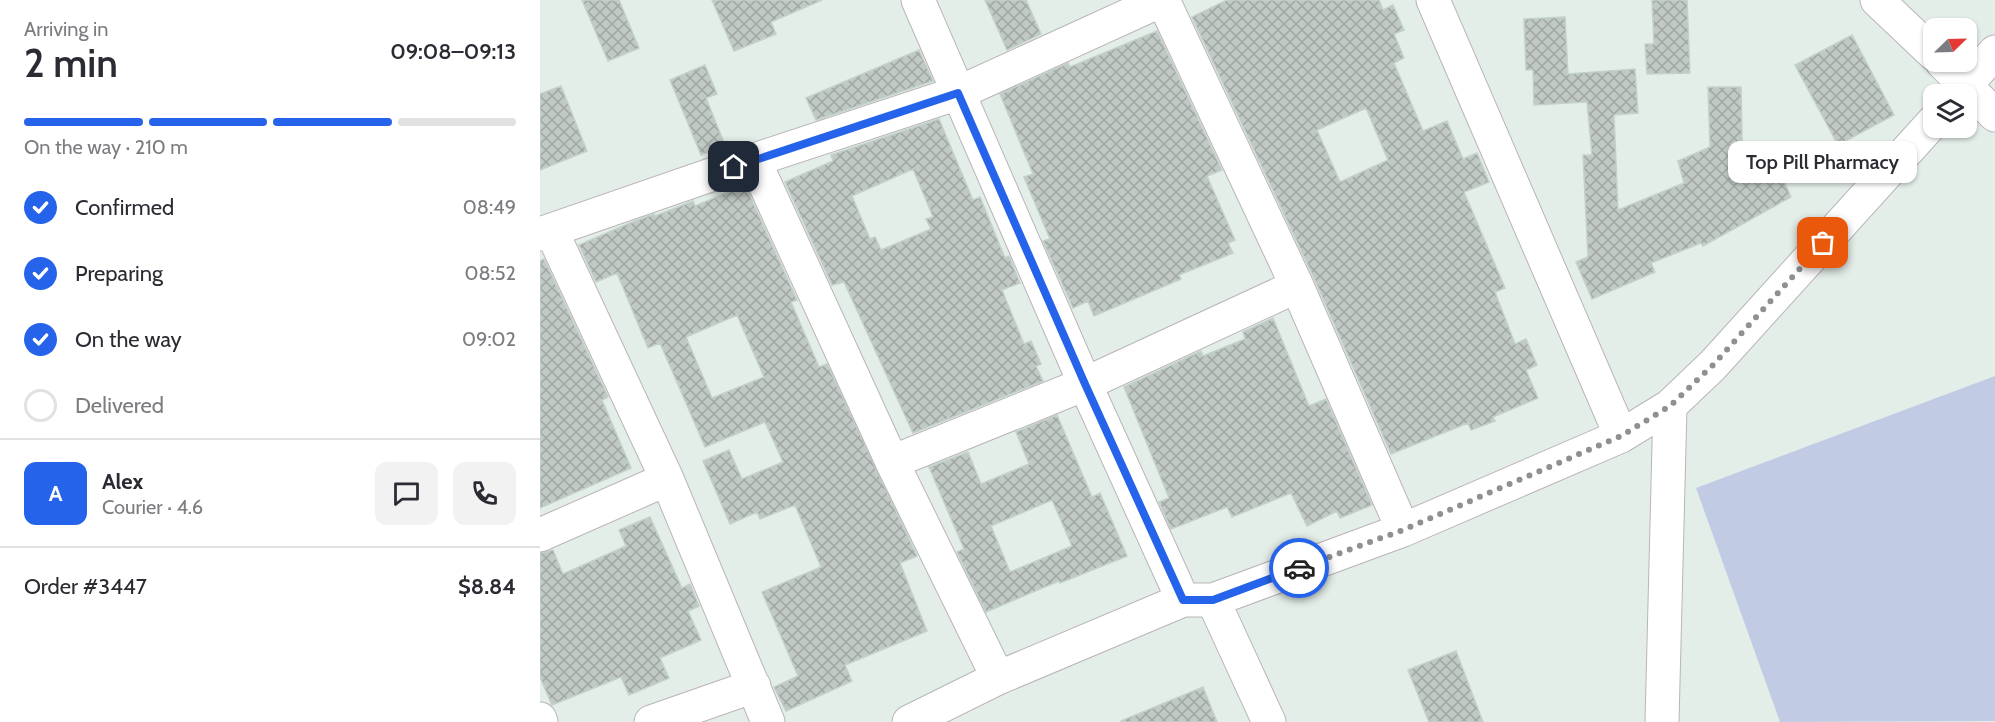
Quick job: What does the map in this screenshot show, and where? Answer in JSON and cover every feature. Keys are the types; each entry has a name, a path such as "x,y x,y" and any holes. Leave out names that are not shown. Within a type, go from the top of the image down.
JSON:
{"street":[{"path":"918,0 1085,384 1198,600 1269,722"},
{"path":"768,722 667,479 545,232 754,159 958,93 1163,0 1297,286 1403,530"},
{"path":"1433,0 1621,436"},
{"path":"1877,0 1923,44"},
{"path":"1967,84 1995,52"},
{"path":"1977,101 1995,115"},
{"path":"909,722 998,678 1198,600 1403,530 1621,436 1670,406 1713,365 1923,133"},
{"path":"754,159 892,462 998,678"},
{"path":"892,462 1085,384 1297,286"},
{"path":"1662,722 1670,406"},
{"path":"540,535 667,479"},
{"path":"668,719 754,686"}],"shaded area":[{"path":"1995,376 1995,721 1780,722 1696,488"}],"building":[{"path":"582,0 619,0 639,48 608,61"},
{"path":"712,0 822,0 771,22 776,34 734,51"},
{"path":"985,0 1026,0 1041,34 1007,50"},
{"path":"1227,0 1379,0 1383,10 1393,5 1404,30 1394,34 1404,58 1394,63 1423,131 1447,121 1463,159 1477,153 1489,182 1464,192 1505,288 1495,292 1515,344 1526,339 1537,365 1526,370 1538,398 1493,417 1495,421 1471,430 1468,423 1391,454 1314,278 1192,17","holes":["1366,108 1388,160 1340,182 1317,130"]},
{"path":"1652,0 1687,0 1690,73 1647,74 1645,44 1654,44"},
{"path":"1565,17 1568,74 1635,69 1638,113 1614,115 1618,210 1684,183 1678,161 1710,147 1708,87 1741,87 1743,180 1777,165 1791,197 1703,246 1701,243 1651,263 1655,272 1592,299 1576,262 1588,257 1583,155 1592,155 1587,102 1534,105 1533,70 1526,70 1524,19"},
{"path":"1157,31 1222,170 1207,176 1235,240 1228,243 1233,253 1179,275 1181,279 1094,316 1088,301 1073,308 1043,241 1050,239 1024,177 1033,174 1000,94 1068,63 1070,67"},
{"path":"1852,35 1894,115 1838,145 1795,65"},
{"path":"919,50 933,81 816,120 806,98"},
{"path":"705,65 717,94 706,98 725,145 701,155 670,80"},
{"path":"561,86 587,151 540,170 540,94"},
{"path":"939,119 973,200 980,197 1005,258 1009,256 1020,283 1002,290 1024,344 1031,341 1041,364 1036,366 1043,381 913,433 844,282 832,285 785,182 833,161 831,155","holes":["913,169 933,217 926,219 931,229 881,250 875,237 870,239 852,196"]},
{"path":"745,185 797,300 791,302 819,367 827,364 917,556 900,563 927,631 845,665 852,681 786,711 774,687 798,676 762,592 821,567 795,505 760,519 757,512 730,524 703,461 729,450 742,479 783,462 765,422 705,447 660,343 648,348 617,273 596,282 579,245 654,214 655,216 693,201 695,206","holes":["737,315 764,377 712,398 686,337"]},
{"path":"544,259 608,397 602,400 631,468 540,508 540,261"},
{"path":"1273,318 1309,406 1326,399 1372,505 1340,518 1337,511 1307,526 1291,493 1232,517 1227,507 1171,529 1159,502 1169,498 1124,387 1201,351 1203,356 1245,339 1243,332"},
{"path":"1057,415 1092,497 1100,493 1127,556 1060,583 1059,581 986,612 957,552 964,549 929,467 968,452 981,484 1029,464 1016,432","holes":["1052,500 1072,546 1010,572 991,526"]},
{"path":"650,517 682,588 690,584 699,606 688,611 701,640 660,658 669,678 629,695 621,677 552,705 540,677 540,553 553,550 563,574 626,546 619,530"},
{"path":"1456,651 1483,722 1429,722 1408,670"},
{"path":"1203,687 1217,722 1121,722 1121,721"}],"way so far":[{"path":"1299,568 1403,530 1621,436 1670,406 1713,365 1823,243"}],"place":[{"name":"Top Pill Pharmacy","path":"1823,243"}],"route":[{"path":"734,167 958,93 1085,384 1183,600 1213,600 1299,568"}]}
